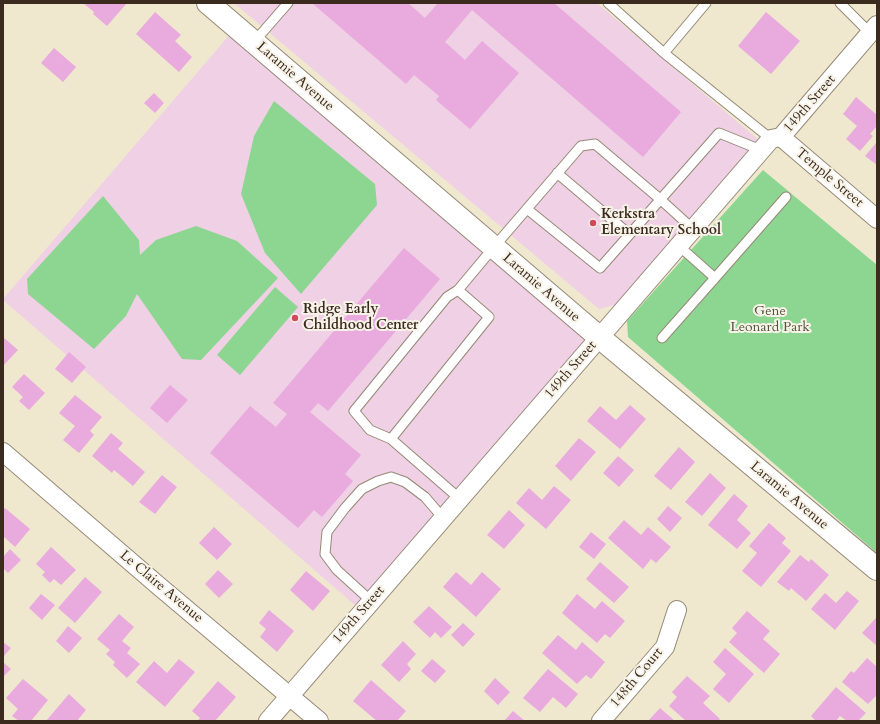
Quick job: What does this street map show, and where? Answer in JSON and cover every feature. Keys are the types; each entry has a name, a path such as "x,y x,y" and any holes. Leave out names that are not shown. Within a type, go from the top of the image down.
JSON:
{"street":[{"name":"Laramie Avenue","path":"208,3 599,337 877,568"},
{"name":"149th Street","path":"268,721 693,229 873,29"},
{"name":"Temple Street","path":"771,142 877,219"},
{"name":"Le Claire Avenue","path":"3,452 319,721"},
{"name":"148th Court","path":"601,721 665,647 677,610"}],"lane":[{"path":"254,42 288,3"},
{"path":"608,3 664,53 771,142"},
{"path":"616,11 623,3"},
{"path":"664,53 706,3"},
{"path":"840,3 873,29"},
{"path":"527,209 600,268 719,133 771,142"},
{"path":"460,499 391,439 370,430 354,411 447,297 458,290 581,146 595,144 693,229"},
{"path":"558,174 630,234"},
{"path":"662,338 786,197"},
{"path":"679,246 714,278"},
{"path":"391,439 489,317 458,290"},
{"path":"371,601 337,570 325,554 327,532 345,508 362,489 378,481 391,477 405,482 425,497 443,518"}],"shaded area":[{"name":"Kerkstra Elementary School","path":"234,3 597,3 761,142 619,304 599,309"},
{"name":"Ridge Early Childhood Center","path":"232,32 588,336 357,607 3,300"}],"green space":[{"path":"274,101 375,184 377,205 301,294 265,253 241,194 254,136"},
{"name":"Gene Leonard Park","path":"763,170 877,265 877,553 628,337 627,321"},
{"path":"103,196 139,240 140,255 156,240 196,226 237,241 278,278 201,360 182,359 137,294 126,316 94,349 28,294 27,279"},
{"path":"275,287 298,307 240,375 217,355"}],"building":[{"path":"83,3 127,3 107,26"},
{"path":"312,3 408,3 425,18 438,3 554,3 681,112 643,157 472,10 445,42 465,60 482,41 519,73 470,129 436,100 439,96 414,75 406,84"},
{"path":"155,12 181,35 175,41 192,57 179,72 136,34"},
{"path":"766,12 800,41 771,74 738,46"},
{"path":"54,48 76,67 63,82 41,63"},
{"path":"154,93 164,103 155,113 144,103"},
{"path":"856,97 877,115 877,126 870,134 873,136 860,151 846,139 857,126 843,114"},
{"path":"877,142 877,165 865,156"},
{"path":"404,248 440,279 328,411 318,403 310,412 361,455 345,474 353,481 322,517 314,510 298,528 210,453 250,406 276,427 287,414 273,403"},
{"path":"3,337 18,350 3,366"},
{"path":"69,352 86,367 72,383 55,369"},
{"path":"24,374 45,393 29,410 19,401 23,397 12,387"},
{"path":"170,385 188,400 167,423 150,408"},
{"path":"75,395 102,417 90,431 94,435 79,453 63,440 75,426 59,413"},
{"path":"630,405 646,419 620,449 587,421 600,406 616,420"},
{"path":"111,433 123,443 118,449 145,472 133,486 114,470 112,473 92,456"},
{"path":"579,438 596,452 571,481 555,466"},
{"path":"679,447 695,462 671,490 654,476"},
{"path":"618,456 634,470 619,487 603,473"},
{"path":"710,473 726,488 702,516 685,502"},
{"path":"162,475 177,487 155,514 139,502"},
{"path":"554,486 571,500 546,529 516,503 529,488 542,500"},
{"path":"734,494 748,506 737,520 751,533 737,549 708,525"},
{"path":"668,506 682,518 670,532 657,519"},
{"path":"5,508 30,529 15,547 3,536 3,510"},
{"path":"509,510 525,525 504,549 487,535"},
{"path":"624,520 641,535 648,527 671,547 656,563 651,559 643,569 608,538"},
{"path":"769,523 786,538 782,543 791,551 761,587 742,571 757,553 749,546"},
{"path":"214,527 232,544 217,560 199,543"},
{"path":"591,532 606,544 594,559 579,547"},
{"path":"51,547 76,570 61,585 54,579 50,583 42,575 45,572 36,564"},
{"path":"10,549 21,560 8,573 3,568 3,557"},
{"path":"800,555 809,562 811,559 829,575 806,601 791,588 789,591 777,582"},
{"path":"600,562 629,587 614,603 586,579"},
{"path":"218,570 233,584 219,598 205,584"},
{"path":"306,571 330,591 313,611 290,590"},
{"path":"456,572 471,585 482,572 501,589 476,617 443,587"},
{"path":"85,577 102,592 75,623 58,608"},
{"path":"847,591 859,601 835,630 811,609 825,593 836,603"},
{"path":"41,594 55,605 42,620 29,608"},
{"path":"577,594 595,609 602,601 625,621 610,638 605,634 597,643 562,613"},
{"path":"429,606 452,627 441,638 435,632 430,638 413,622"},
{"path":"269,610 294,631 277,652 260,637 266,629 259,623"},
{"path":"747,611 770,631 763,639 780,654 764,673 729,642 737,633 732,628"},
{"path":"119,614 134,627 122,641 131,648 127,653 140,664 127,678 113,665 115,662 106,654 110,650 97,639"},
{"path":"876,618 877,619 877,646 862,633"},
{"path":"463,623 475,634 463,647 451,635"},
{"path":"68,626 82,638 69,653 56,641"},
{"path":"558,635 576,650 582,642 605,662 591,679 586,675 577,684 542,653"},
{"path":"403,641 416,654 407,664 411,669 399,682 381,665"},
{"path":"3,642 11,648 3,657"},
{"path":"725,648 754,674 729,703 713,689 726,674 713,662"},
{"path":"867,658 877,667 877,697 876,696 868,704 842,682 851,671 854,673"},
{"path":"179,659 195,672 165,707 136,682 154,661 167,673"},
{"path":"432,659 446,671 435,683 421,671"},
{"path":"3,662 11,669 3,677"},
{"path":"548,669 578,694 566,708 553,697 540,712 523,698"},
{"path":"687,676 710,696 703,703 720,719 718,721 686,721 669,706 677,697 672,692"},
{"path":"495,678 510,692 498,705 484,691"},
{"path":"23,679 48,700 31,721 19,721 12,716 18,709 6,698"},
{"path":"371,680 406,711 397,721 377,721 353,701"},
{"path":"218,681 236,697 215,721 197,721 200,718 192,711"},
{"path":"836,687 866,713 858,721 847,721 840,716 836,721 816,721 811,716"},
{"path":"69,694 86,710 77,721 46,721"},
{"path":"660,708 675,721 648,721"},
{"path":"513,711 525,721 504,721"}],"place":[{"name":"Kerkstra Elementary School","path":"593,223"},
{"name":"Ridge Early Childhood Center","path":"295,318"}]}
